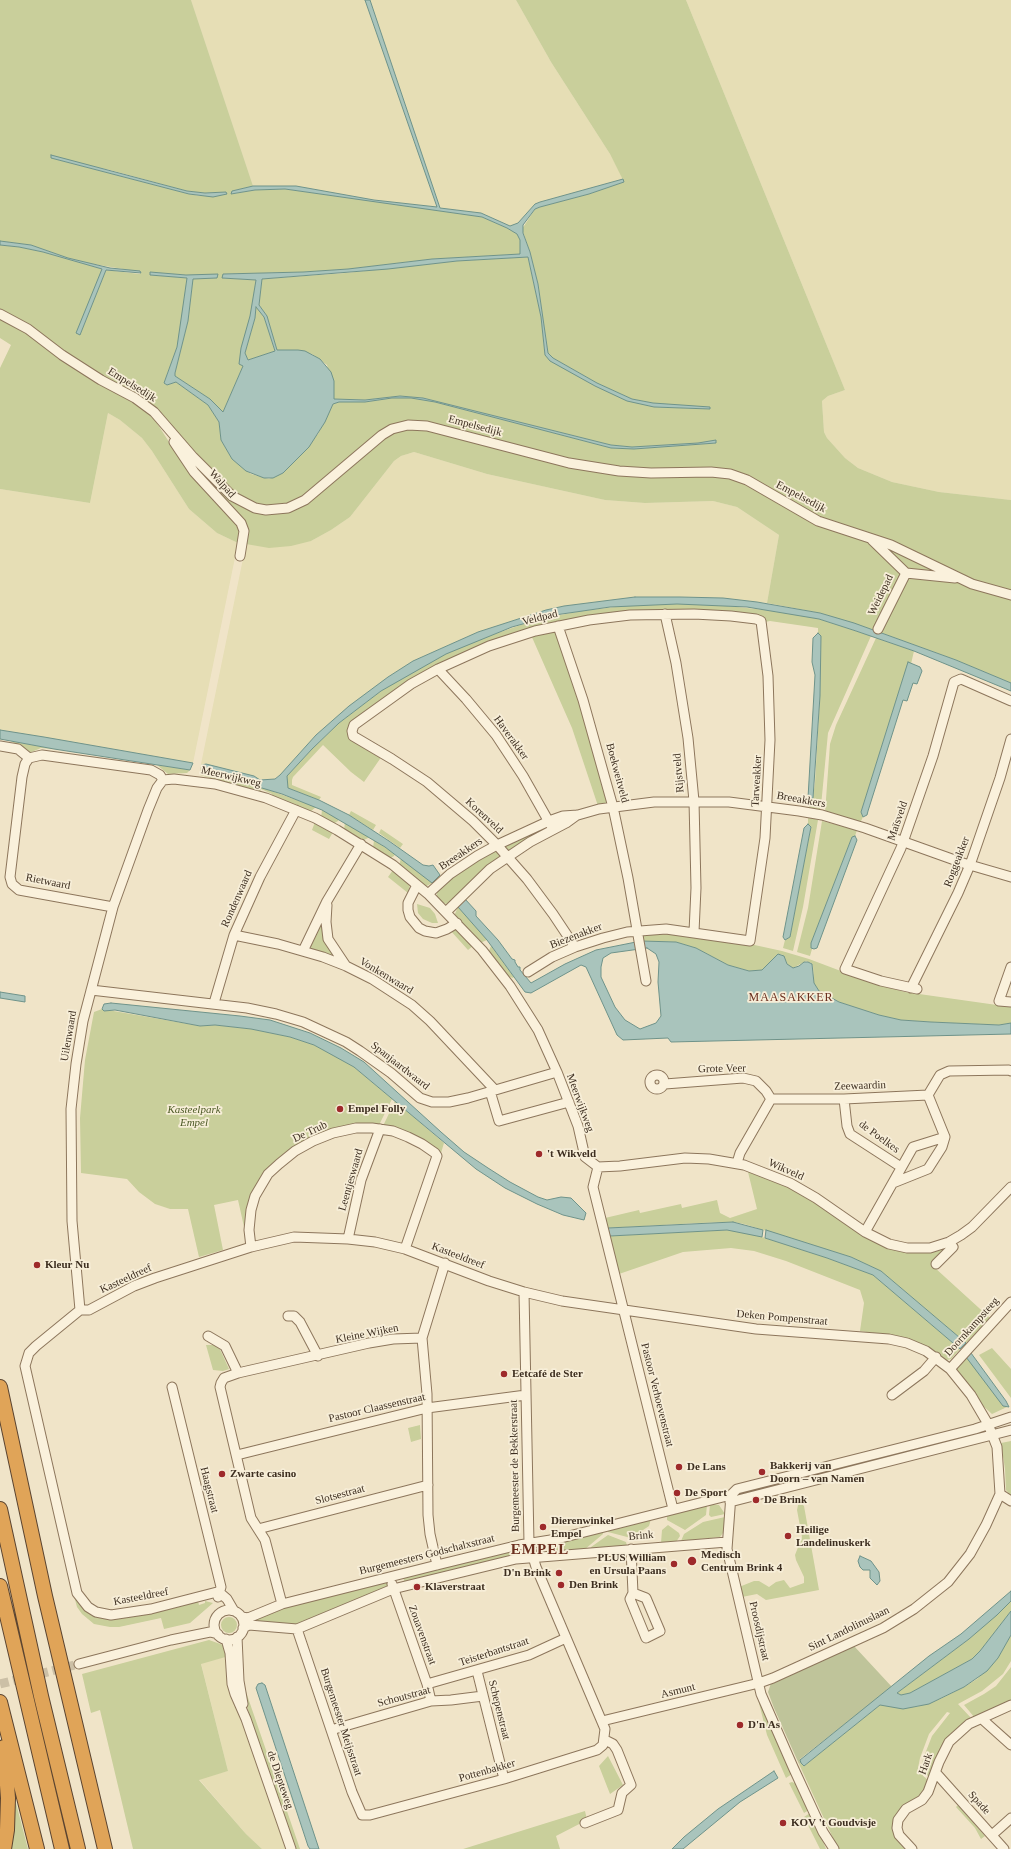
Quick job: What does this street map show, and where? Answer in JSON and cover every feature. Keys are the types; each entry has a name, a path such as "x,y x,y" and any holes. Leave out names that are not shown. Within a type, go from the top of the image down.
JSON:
{"highway":[{"path":"0,1387 45,1596 105,1849"},
{"path":"0,1509 41,1696 78,1849"},
{"path":"0,1586 62,1849"},
{"path":"1,1706 8,1798 7,1830 4,1849"},
{"path":"1,1706 37,1849"},
{"path":"92,1795 110,1849"}],"street":[{"name":"Empelsedijk","path":"0,314 28,329 62,355 101,380 135,398 154,412 193,457 232,496 246,504 266,510 288,508 305,500 382,435 392,429 408,425 420,425 569,463 619,471 651,473 711,472 730,474 747,480 818,521 871,538 914,555 958,577 987,589 1011,595"},
{"name":"Walpad","path":"170,431 177,447 194,472 241,523 244,531 240,556"},
{"path":"871,538 906,573 958,577"},
{"name":"Weidepad","path":"878,629 906,573"},
{"name":"Veldpad","path":"352,731 354,725 380,705 438,670 489,646 535,631 589,620 630,615 665,614 731,616 761,621"},
{"name":"Rijstveld","path":"665,614 676,663 688,738 694,801 696,888 694,932"},
{"name":"Tarweakker","path":"750,941 758,894 768,806 770,740 768,676 761,621"},
{"name":"Boekweitveld","path":"558,626 585,706 613,807 637,931"},
{"name":"Haverakker","path":"438,670 466,699 496,735 523,776 551,825"},
{"name":"Maïsveld","path":"914,989 881,981 845,969 904,842 933,756 954,682 961,679 1011,701"},
{"name":"Korenveld","path":"352,731 353,736 427,782 473,821 508,856 553,914 575,948"},
{"name":"Roggeakker","path":"914,989 970,865 1000,778 1011,739"},
{"path":"0,746 18,749 29,758 42,755 151,770 160,775 163,780"},
{"name":"Rietwaard","path":"29,758 25,764 22,777 10,877 12,884 20,890 113,907"},
{"name":"Meerwijkweg","path":"163,780 174,779 215,784 266,798 296,810 320,821 361,844 393,865 428,894 482,950 510,986 538,1030 578,1126 585,1157 598,1167"},
{"name":"Uilenwaard","path":"80,1310 72,1221 71,1109 83,1021 113,907 148,810 157,788 163,780"},
{"name":"Breeakkers","path":"428,894 450,874 497,845 551,825 566,824 578,815 613,807 654,802 729,802 768,806 822,815 865,828 970,865 1011,877"},
{"name":"Rondenwaard","path":"214,1003 234,935 260,877 296,810"},
{"name":"Breeakkers","path":"446,912 490,870 551,825"},
{"path":"303,951 327,901 361,844"},
{"path":"417,885 408,903 408,910 410,917 419,928 436,933 457,923"},
{"path":"327,901 326,922 328,939 346,966"},
{"name":"Biezenakker","path":"528,972 552,957 575,948 603,938 637,931 666,930 694,932 750,941"},
{"path":"637,931 646,980"},
{"name":"Vonkenwaard","path":"234,935 303,951 346,966 392,991 416,1009 448,1038 492,1091"},
{"path":"1011,966 998,1001 1011,1002"},
{"name":"Spanjaardwaard","path":"91,990 214,1003 276,1014 303,1022 346,1042 376,1061 415,1095 426,1101 448,1102 556,1072"},
{"path":"893,1183 928,1169 942,1147 945,1136 928,1095 940,1075 950,1071 1011,1071"},
{"name":"Grote Veer","path":"665,1084 743,1078 756,1081 766,1091 771,1099"},
{"path":"492,1091 498,1120 569,1102"},
{"name":"Zeewaardin","path":"771,1099 844,1099 928,1095"},
{"path":"737,1163 740,1153 771,1099"},
{"name":"de Poelkes","path":"844,1099 847,1126 850,1134 901,1167"},
{"name":"De Trub","path":"251,1247 249,1230 251,1210 255,1196 268,1174 295,1151 313,1141 333,1133 356,1128 393,1131 422,1144 437,1156 406,1249"},
{"name":"Leentjeswaard","path":"348,1239 361,1180 380,1129"},
{"path":"865,1232 912,1147 945,1136"},
{"name":"Wikveld","path":"598,1167 620,1166 685,1158 709,1159 737,1163 790,1183 829,1206 865,1232 888,1244 907,1248 930,1248 949,1242 972,1227 1011,1186"},
{"path":"598,1167 593,1186 623,1311"},
{"name":"Kasteeldreef","path":"215,1595 151,1609 111,1615 96,1612 88,1607 77,1593 25,1366 29,1353 80,1310 89,1310 155,1278 251,1247 294,1237 348,1239 375,1242 406,1249 489,1281 524,1292 562,1301 623,1311"},
{"path":"936,1264 953,1248 949,1242"},
{"path":"437,1565 430,1534 427,1408 422,1338 445,1263"},
{"name":"Burgemeester de Bekkerstraat","path":"524,1292 529,1543 532,1557 602,1721"},
{"name":"Doornkampsteeg","path":"950,1369 1011,1302"},
{"name":"Deken Pompenstraat","path":"623,1311 756,1329 889,1339 907,1342 936,1357 950,1369 971,1395 993,1435"},
{"name":"Pastoor Verhoevenstraat","path":"623,1311 673,1509"},
{"path":"288,1316 294,1316 300,1322 318,1356"},
{"path":"208,1336 225,1346 238,1374"},
{"name":"Kleine Wijken","path":"237,1455 220,1387 224,1378 369,1343 393,1339 422,1338"},
{"path":"892,1395 924,1371 936,1357"},
{"name":"Haagstraat","path":"172,1386 221,1587 215,1595"},
{"name":"Pastoor Claassenstraat","path":"237,1455 427,1408 526,1395"},
{"name":"Burgemeesters Godschalxstraat","path":"730,1498 736,1489 975,1429 1011,1417"},
{"name":"Burgemeesters Godschalxstraat","path":"242,1617 248,1618 282,1604 437,1565 529,1543 557,1539 673,1509 853,1471 1011,1430"},
{"name":"Sint Landolinuslaan","path":"759,1683 883,1628 930,1597 948,1582 970,1554 986,1525 1000,1494 997,1447 993,1435"},
{"path":"237,1455 251,1518 265,1540 282,1604"},
{"path":"851,1461 853,1471"},
{"name":"Slotsestraat","path":"258,1529 428,1485"},
{"path":"1000,1494 1011,1501"},
{"name":"Proosdijstraat","path":"730,1498 727,1549 759,1683 768,1712 823,1832"},
{"name":"Brink","path":"532,1557 727,1542"},
{"path":"631,1549 633,1593 630,1599 646,1638 660,1631 646,1598 633,1593"},
{"path":"79,1664 171,1640 210,1632 222,1636 237,1637 243,1628 249,1625 297,1629 393,1590 516,1559 532,1557"},
{"name":"Zouavenstraat","path":"390,1577 393,1590 427,1684 431,1701"},
{"path":"215,1595 227,1599 234,1611 242,1617 243,1628"},
{"path":"215,1595 221,1604 215,1628 222,1636"},
{"path":"171,1640 209,1626 226,1610 234,1611"},
{"name":"Burgemeester Meijsstraat","path":"297,1629 359,1811 362,1815 370,1815"},
{"name":"de Diepteweg","path":"222,1636 230,1653 232,1684 235,1694 246,1719 291,1849"},
{"name":"de Diepteweg","path":"237,1637 239,1681 246,1719"},
{"name":"Teisterbantstraat","path":"427,1684 529,1655 566,1638"},
{"name":"Schepenstraat","path":"477,1671 504,1779"},
{"name":"Asmunt","path":"602,1721 759,1683"},
{"name":"Schoutstraat","path":"332,1730 431,1701 483,1696"},
{"name":"Hark","path":"912,1849 899,1835 897,1828 898,1820 906,1809 922,1800 928,1792 939,1762 949,1742 962,1729 1011,1705"},
{"path":"982,1719 1011,1745"},
{"path":"585,1823 618,1810 622,1793 632,1785 617,1750 613,1744 605,1740 605,1729 602,1721"},
{"name":"Pottenbakker","path":"370,1815 504,1779 598,1750 605,1740"},
{"name":"Spade","path":"936,1773 1004,1849"},
{"path":"992,1836 1011,1818"},
{"path":"823,1832 829,1849"},
{"path":"823,1832 834,1849"}],"shaded area":[{"path":"191,0 365,0 437,207 374,200 296,186 253,186"},
{"path":"370,0 516,0 551,62 610,154 623,179 535,204 518,224 510,226 481,213 440,208"},
{"path":"686,0 1011,0 1011,500 939,492 892,482 858,468 845,458 827,438 824,432 822,401 828,396 845,390"},
{"path":"108,413 120,420 142,438 189,509 217,533 238,543 193,763 0,730 0,489 90,503"},
{"path":"414,452 487,474 605,500 645,503 713,501 737,507 779,535 767,603 723,598 635,597 564,606 546,610 478,632 413,661 388,677 316,735 280,775 274,779 260,780 253,776 201,764 246,544 311,541 350,517 394,461 401,456"},
{"path":"229,1656 242,1720 287,1849 262,1849 246,1834 199,1779 228,1771 201,1663"}],"green space":[{"path":"0,0 191,0 253,186 232,191 232,194 255,190 285,189 470,215 482,217 507,228 517,234 520,240 520,254 432,259 348,269 223,274 223,278 256,280 243,366 223,412 210,399 175,376 188,321 193,279 217,278 150,272 150,275 187,278 181,331 164,383 167,385 176,382 208,405 219,422 221,440 232,459 251,474 269,479 283,473 318,434 333,404 339,402 365,402 392,398 411,398 435,402 611,448 634,449 716,443 716,440 698,443 632,447 611,445 423,398 400,396 365,400 334,399 327,365 312,354 281,350 277,351 267,316 259,305 262,279 346,273 457,261 528,257 541,317 545,355 595,386 654,407 710,409 653,403 632,399 597,383 553,358 548,353 538,284 530,252 522,229 535,209 589,194 624,182 610,154 551,62 516,0 686,0 845,390 828,396 822,401 824,432 827,438 845,458 858,468 892,482 939,492 1011,500 1011,593 991,588 832,524 746,478 606,467 400,425 294,503 269,508 246,501 225,486 169,425 112,381 0,312 0,245 43,252 102,269 80,335 106,270 140,274 141,272 68,258 31,245 0,241","holes":["51,158 110,170 187,191 205,193 226,192 201,196 189,194"]},
{"path":"256,306 264,317 275,351 248,360 245,353 255,318"},
{"path":"0,317 138,404 153,417 178,456 241,529 238,543 217,533 189,509 142,438 120,420 108,413 90,503 0,489 0,368 11,345 0,338"},
{"path":"400,428 437,432 613,475 730,477 869,542 902,573 874,630 820,613 767,603 779,535 737,507 713,501 645,503 605,500 487,474 414,452 401,456 394,461 350,517 331,530 311,541 291,546 269,548 246,544 248,527 243,518 210,486 183,451 228,497 242,506 260,513 281,512 383,438"},
{"path":"879,544 948,575 909,570"},
{"path":"907,578 959,581 979,590 1011,600 1011,683 956,660 879,632"},
{"path":"641,604 709,604 775,611 819,619 871,636 828,733 821,806 819,811 809,809 815,783 820,696 821,636 818,633 818,628 770,621 765,622 760,617 611,615 461,656 349,727 382,756 364,782 351,772 323,745 293,777 292,780 292,785 321,797 319,800 288,788 287,776 339,723 381,691 420,667 466,644 535,620 581,611"},
{"path":"555,631 570,669 607,802 606,804 598,806 572,728 531,635"},
{"path":"876,638 914,651 911,664 908,663 861,812 863,817 860,823 825,813 830,744 836,725"},
{"path":"11,741 54,749 41,748 29,753"},
{"path":"201,764 206,764 203,765 203,771 266,789 316,807 310,812 272,796 272,794 261,789 260,792 200,775"},
{"path":"157,765 190,770 187,773 168,774"},
{"path":"322,810 339,819 338,821 333,824 321,818"},
{"path":"351,811 376,825 373,830 349,815"},
{"path":"808,817 818,820 803,907 793,951 783,948 785,940 790,937 811,827 808,824"},
{"path":"822,821 857,830 855,836 852,837 811,943 812,949 810,956 797,952 808,908"},
{"path":"315,822 333,832 329,839 312,830"},
{"path":"345,822 369,836 368,838 362,841 344,830"},
{"path":"546,827 545,830 510,850 505,850 504,845"},
{"path":"381,829 403,844 400,848 379,833"},
{"path":"374,840 395,854 394,856 389,859 373,848"},
{"path":"495,849 499,852 499,858 451,902 446,904 440,901 437,897 437,891 461,870"},
{"path":"401,858 432,883 425,887 399,866"},
{"path":"393,870 410,885 408,893 388,877"},
{"path":"417,904 430,908 435,914 438,923 432,923 423,919 418,913"},
{"path":"458,907 487,940 480,943 454,916"},
{"path":"320,920 335,955 335,957 309,948"},
{"path":"454,928 474,945 468,950 450,930"},
{"path":"663,933 750,944 782,951 809,959 870,982 905,992 1011,1007 1011,1023 999,1025 931,1022 901,1020 879,1015 839,1002 819,991 814,983 813,966 811,963 806,961 793,968 788,965 783,955 778,954 762,970 749,971 728,965 696,948 676,942 641,941 639,934"},
{"path":"491,946 514,977 513,978 508,976 488,953"},
{"name":"Kasteelpark Empel","path":"102,1009 200,1026 215,1025 251,1029 290,1037 314,1045 341,1059 354,1067 392,1099 379,1125 333,1129 262,1177 247,1240 238,1200 214,1205 223,1250 199,1257 188,1209 170,1209 155,1204 139,1192 127,1179 81,1173 80,1118 85,1060 94,1012"},
{"path":"395,1101 444,1143 441,1153 383,1126"},
{"path":"748,1172 775,1181 797,1191 864,1236 890,1248 924,1253 938,1251 953,1246 934,1267 990,1318 966,1343 881,1271 851,1257 744,1224 733,1222 699,1223 608,1228 605,1218 639,1210 640,1213 681,1204 682,1208 717,1200 720,1213 730,1218 757,1209"},
{"path":"727,1230 750,1233 827,1258 873,1275 960,1349 951,1359 947,1360 916,1342 900,1337 860,1331 864,1303 860,1290 786,1261 754,1251 731,1248 683,1252 619,1274 610,1236"},
{"path":"206,1345 218,1345 229,1369 223,1371 213,1370"},
{"path":"992,1348 1011,1369 1011,1398 979,1355"},
{"path":"967,1352 1007,1407 992,1414 982,1405 956,1368"},
{"path":"420,1425 421,1439 411,1442 408,1428"},
{"path":"979,1430 981,1436 855,1465 855,1464"},
{"path":"1011,1441 1011,1496 1006,1490 1005,1469 1001,1443"},
{"path":"849,1465 849,1468 776,1488 775,1482"},
{"path":"801,1503 804,1506 819,1590 766,1600 757,1594 742,1597 739,1587 754,1581 759,1581 769,1587 776,1582 784,1580 790,1588 804,1583 804,1577 795,1555 802,1537 797,1510 798,1505"},
{"path":"710,1504 719,1505 725,1514 711,1517 709,1515"},
{"path":"707,1505 706,1515 685,1530 667,1520 667,1515"},
{"path":"725,1517 723,1533 720,1537 681,1541 684,1534 703,1522"},
{"path":"651,1519 649,1526 631,1538 608,1532 608,1530"},
{"path":"668,1525 679,1533 680,1536 676,1542 661,1543 662,1530"},
{"path":"603,1531 603,1534 584,1550 553,1552 560,1542"},
{"path":"608,1535 626,1542 627,1546 590,1549 591,1547"},
{"path":"513,1549 515,1556 405,1584 403,1576"},
{"path":"387,1582 388,1588 302,1625 258,1624 256,1617 276,1609"},
{"path":"73,1592 101,1616 198,1601 199,1605 205,1603 205,1601 213,1603 190,1623 164,1629 161,1618 119,1627 110,1627 94,1624 82,1614 77,1607"},
{"path":"1011,1601 1011,1611 972,1659 910,1693 901,1695 897,1693 969,1639"},
{"path":"226,1617 232,1617 237,1622 235,1631 232,1633 226,1633 221,1628 221,1622"},
{"path":"1011,1635 1011,1661 1003,1674 982,1691 958,1704 972,1719 968,1721 930,1778 921,1769 923,1759 932,1736 950,1713 947,1712 929,1734 918,1768 919,1772 929,1781 919,1798 900,1809 895,1817 907,1849 838,1849 799,1764 801,1763 804,1766 880,1705 916,1707 940,1699 964,1687 977,1679 998,1658"},
{"path":"209,1640 226,1646 229,1656 201,1664 228,1771 199,1780 246,1834 262,1849 133,1849 100,1710 91,1713 82,1674"},
{"path":"854,1646 892,1687 800,1759 801,1763 799,1764 768,1692 771,1683"},
{"path":"1011,1667 1011,1701 975,1718 964,1705 996,1686"},
{"path":"245,1689 300,1849 296,1849 250,1717 245,1699"},
{"path":"756,1691 792,1774 786,1778 767,1735"},
{"path":"608,1756 623,1785 610,1794 599,1766"},
{"path":"10,1780 28,1849 7,1849"},
{"path":"792,1782 797,1784 809,1810 804,1813 789,1783"},
{"path":"958,1805 985,1836 981,1839 975,1828 956,1807"},
{"path":"585,1811 587,1820 556,1836 560,1849 463,1849"},
{"path":"810,1813 826,1849 820,1849 804,1817"}],"water":[{"path":"365,0 370,0 440,208 481,213 510,226 518,223 535,204 623,179 624,182 589,194 535,209 523,225 523,233 530,252 538,284 548,353 553,358 597,383 632,399 653,403 710,407 710,409 654,407 627,401 595,386 550,361 545,355 541,317 528,257 457,261 388,269 262,279 259,305 267,316 277,350 305,351 320,359 331,372 334,381 334,399 365,400 400,396 423,398 611,445 632,447 698,443 716,440 716,443 634,449 611,448 435,402 411,398 392,398 365,402 339,402 333,404 325,422 309,447 283,473 273,478 264,478 246,471 232,459 221,440 219,422 208,405 176,382 167,385 164,383 177,347 187,278 150,275 150,272 186,275 218,274 217,278 193,279 188,321 175,376 210,399 223,412 243,366 239,364 241,348 250,316 256,280 222,278 223,274 348,269 432,259 520,254 520,240 517,234 482,217 285,189 255,190 231,194 232,191 253,186 296,186 374,200 437,207","holes":["256,307 264,317 275,351 248,360 245,353 255,318"]},
{"path":"51,155 187,191 205,193 226,192 227,194 213,197 189,194 51,158"},
{"path":"0,241 31,245 68,258 110,268 140,271 141,273 106,270 80,335 76,333 102,269 43,252 0,245"},
{"path":"635,597 723,598 757,602 820,613 854,623 956,660 1011,683 1011,691 914,651 819,619 747,607 677,604 610,607 555,615 512,627 446,654 381,691 339,723 287,776 288,788 319,800 349,815 423,865 433,865 440,875 432,883 385,847 322,810 282,794 202,770 202,765 206,764 254,776 260,780 275,779 316,735 349,706 388,677 413,661 478,632 546,610 564,606"},
{"path":"818,633 821,636 820,696 813,798 810,800 808,798 815,675 812,662 813,638"},
{"path":"908,662 920,667 922,671 917,684 913,683 907,701 903,700 867,815 863,817 861,812"},
{"path":"0,730 193,763 190,770 54,749 0,739"},
{"path":"808,824 811,827 790,937 785,940 783,937 804,828"},
{"path":"855,836 857,840 817,948 811,948 811,943 852,837"},
{"path":"465,899 476,911 476,916 498,940 512,959 515,960 518,967 520,967 520,970 531,983 565,964 596,950 641,941 676,942 696,948 728,965 749,971 762,970 778,954 784,956 787,964 793,968 804,962 808,962 812,964 814,983 819,991 839,1002 879,1015 901,1020 931,1022 999,1025 1011,1023 1011,1034 671,1042 668,1038 623,1040 617,1035 586,967 581,965 531,993 525,992 487,940 458,907","holes":["647,948 656,954 659,962 658,982 661,1016 656,1023 640,1029 625,1020 615,1007 601,977 601,967 603,958 611,953"]},
{"path":"0,992 25,996 25,1002 0,998"},
{"path":"111,1003 270,1020 310,1033 341,1048 364,1062 464,1152 510,1182 538,1197 547,1200 561,1197 571,1198 586,1213 584,1220 563,1215 505,1188 476,1169 354,1067 314,1045 290,1037 251,1029 215,1025 200,1026 115,1010 104,1011 102,1009 104,1004"},
{"path":"733,1222 763,1230 762,1237 727,1230 610,1236 608,1228"},
{"path":"766,1230 851,1257 881,1271 966,1343 960,1349 873,1275 765,1238"},
{"path":"971,1353 1009,1407 1003,1406 966,1357"},
{"path":"860,1556 871,1561 879,1572 880,1581 877,1585 870,1578 870,1570 863,1570 860,1567 858,1561"},
{"path":"1011,1591 1011,1601 997,1615 969,1639 897,1693 901,1695 910,1693 972,1659 1011,1611 1011,1635 998,1658 987,1671 964,1687 929,1704 903,1709 880,1705 804,1766 801,1763 800,1760 929,1656 961,1634"},
{"path":"262,1683 265,1685 319,1849 310,1849 308,1846 256,1688 258,1684"},
{"path":"774,1771 778,1778 740,1802 683,1849 672,1849 718,1809"}],"tunnel":[{"path":"0,1684 79,1664"}],"place":[{"name":"Empel Folly","path":"340,1109"},
{"name":"'t Wikveld","path":"539,1154"},
{"name":"Kleur Nu","path":"37,1265"},
{"name":"Eetcafé de Ster","path":"504,1374"},
{"name":"De Lans","path":"679,1467"},
{"name":"Bakkerij van Doorn – van Namen","path":"762,1472"},
{"name":"Zwarte casino","path":"222,1474"},
{"name":"De Sport","path":"677,1493"},
{"name":"De Brink","path":"756,1500"},
{"name":"Dierenwinkel Empel","path":"543,1527"},
{"name":"Heilige Landelinuskerk","path":"788,1536"},
{"name":"Medisch Centrum Brink 4","path":"692,1561"},
{"name":"PLUS William en Ursula Paans","path":"674,1564"},
{"name":"D'n Brink","path":"559,1573"},
{"name":"Den Brink","path":"561,1585"},
{"name":"Klaverstraat","path":"417,1587"},
{"name":"D'n As","path":"740,1725"},
{"name":"KOV 't Goudvisje","path":"783,1823"}],"district":[{"name":"MAASAKKER","path":"791,998"},
{"name":"EMPEL","path":"540,1550"}]}
